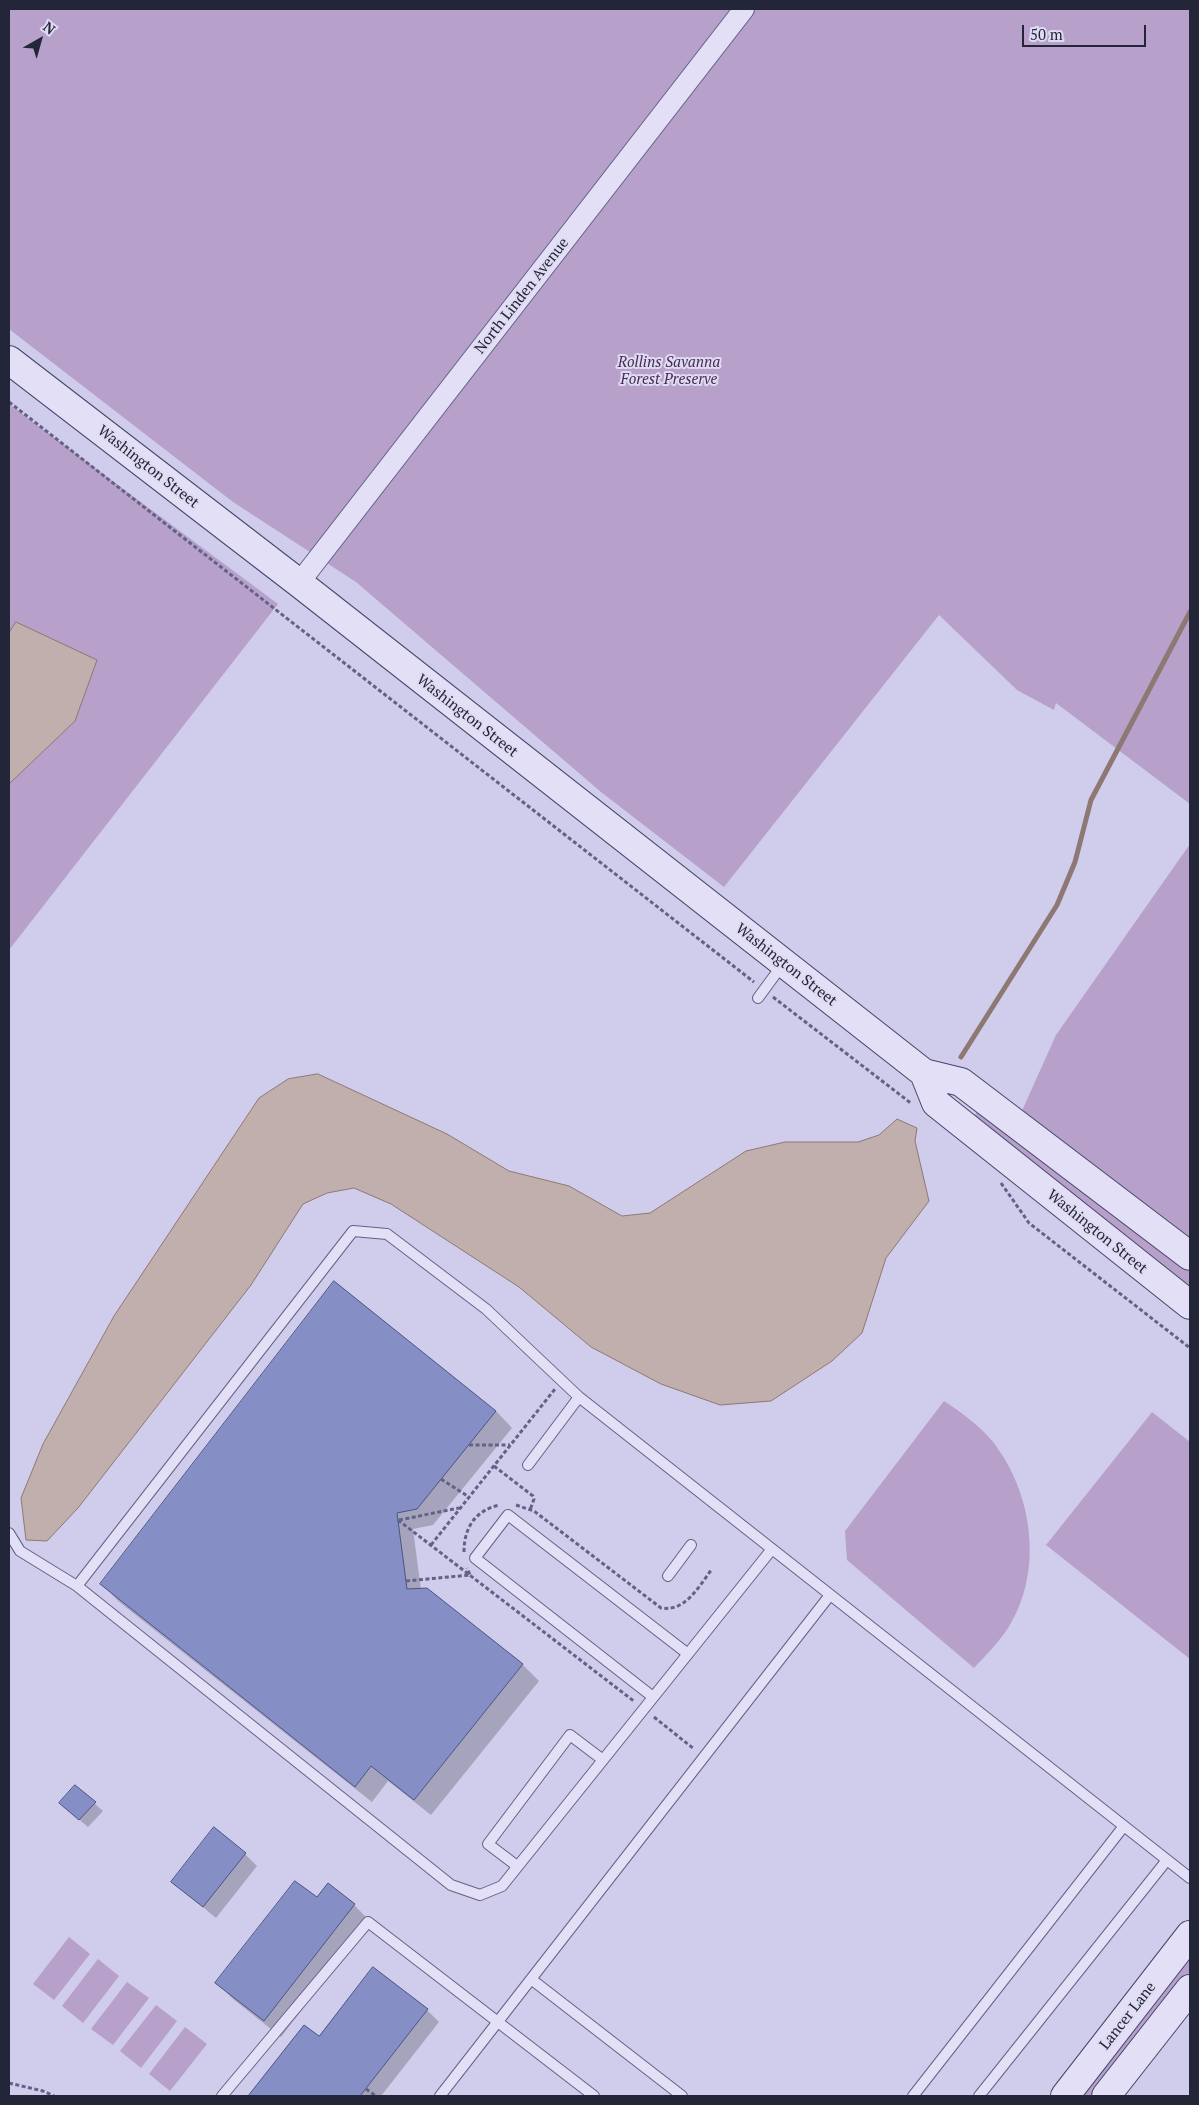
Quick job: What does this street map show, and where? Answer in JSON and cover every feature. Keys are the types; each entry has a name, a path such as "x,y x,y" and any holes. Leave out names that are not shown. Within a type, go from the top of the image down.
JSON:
{"main road":[{"name":"Washington Street","path":"9,360 299,583 924,1073 961,1082 1190,1256"},
{"name":"Washington Street","path":"924,1073 936,1103 1190,1306"},
{"name":"Lancer Lane","path":"1065,2096 1190,1935"},
{"path":"1106,2096 1190,1989"}],"street":[{"name":"North Linden Avenue","path":"299,583 744,9"}],"lane":[{"path":"761,994 784,964"},
{"path":"77,1586 353,1231 387,1234 486,1309 579,1397 1190,1878"},
{"path":"528,1464 579,1397"},
{"path":"653,1697 475,1558 508,1515 688,1654"},
{"path":"9,1533 20,1551 77,1586 451,1885 480,1895 502,1886 772,1549"},
{"path":"668,1576 691,1545"},
{"path":"440,2096 830,1595"},
{"path":"517,1866 488,1844 570,1735 603,1760"},
{"path":"913,2096 1124,1826"},
{"path":"979,2096 1167,1860"},
{"path":"222,2096 368,1922 594,2096"},
{"path":"531,1979 682,2096"}],"path":[{"path":"9,402 761,994 918,1108"},
{"path":"1000,1182 1029,1223 1190,1348"},
{"path":"431,1545 562,1381"},
{"path":"469,1445 510,1445"},
{"path":"494,1466 533,1496 534,1499 530,1510"},
{"path":"441,1479 469,1498"},
{"path":"460,1508 398,1520 704,1757"},
{"path":"406,1581 470,1575"},
{"path":"9,2083 43,2091 54,2096"},
{"path":"366,2088 376,2096"}],"green space":[{"name":"Rollins Savanna Forest Preserve","path":"9,9 1190,9 1190,804 1056,703 1054,710 1017,690 939,615 724,887 601,792 356,582 233,502 9,329"},
{"path":"9,404 278,604 9,950"},
{"path":"1190,844 1190,1247 1021,1113 1056,1035"},
{"path":"978,1110 1190,1271 1190,1289 972,1119"},
{"path":"944,1401 982,1430 1007,1462 1025,1508 1029,1533 1030,1558 1019,1606 1008,1628 974,1668 847,1560 845,1531"},
{"path":"1152,1412 1190,1442 1190,1659 1046,1545"},
{"path":"69,1937 90,1954 54,2000 33,1984"},
{"path":"1190,1951 1190,1972 1094,2096 1078,2096"},
{"path":"98,1959 119,1976 83,2023 62,2006"},
{"path":"127,1982 149,1998 113,2045 91,2029"},
{"path":"156,2005 177,2021 141,2068 120,2051"},
{"path":"185,2027 207,2044 170,2091 149,2074"}],"shaded area":[{"path":"16,622 97,660 75,721 9,784 9,633"},
{"path":"318,1074 447,1134 509,1171 569,1186 622,1216 650,1213 746,1151 785,1142 858,1142 879,1135 897,1119 917,1128 915,1141 929,1201 886,1258 862,1333 832,1361 771,1401 720,1405 661,1384 591,1347 519,1287 391,1204 354,1188 327,1193 303,1204 251,1285 78,1508 47,1541 26,1540 21,1498 43,1444 114,1316 259,1098 288,1079"}],"building":[{"path":"334,1281 496,1411 417,1509 397,1513 407,1589 427,1588 523,1664 414,1800 371,1766 355,1787 100,1584"},
{"path":"75,1785 96,1802 79,1820 59,1803"},
{"path":"214,1827 246,1853 203,1907 171,1882"},
{"path":"295,1881 317,1897 328,1883 355,1904 264,2021 215,1983"},
{"path":"373,1967 428,2009 360,2096 248,2096 304,2025 319,2036"}],"waterway":[{"path":"961,1057 1057,905 1075,862 1091,800 1190,612"}]}
